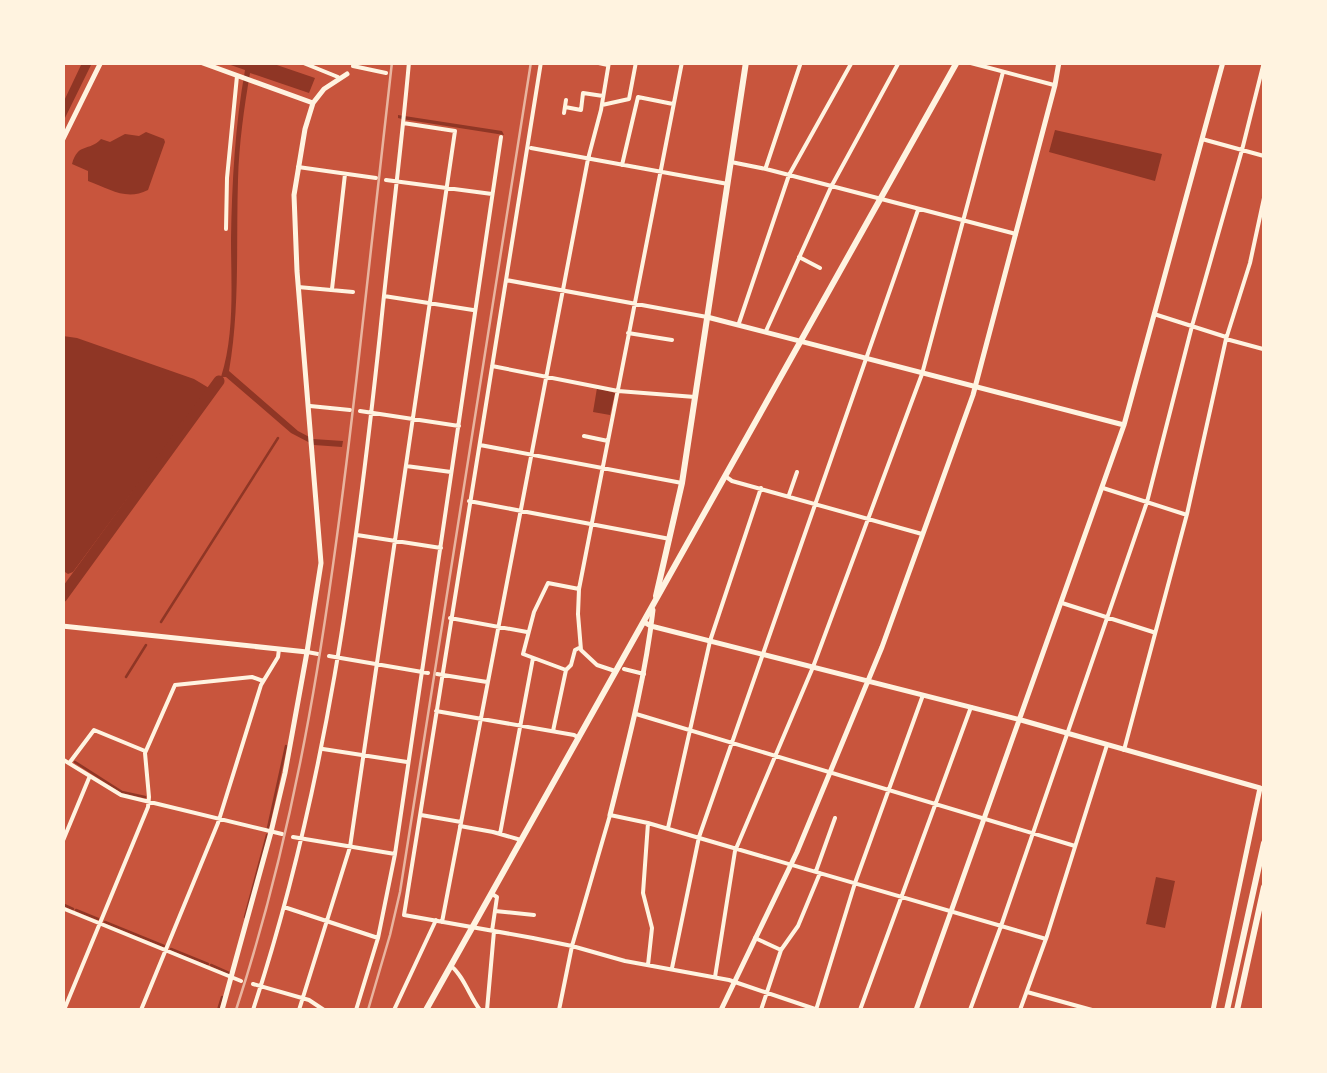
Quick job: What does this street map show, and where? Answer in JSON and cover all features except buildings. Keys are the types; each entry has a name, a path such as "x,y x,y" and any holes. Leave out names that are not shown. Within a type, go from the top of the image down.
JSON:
{"main road":[{"path":"426,1010 647,624 682,483 746,62"},
{"path":"653,606 957,62"},
{"path":"1227,1010 1264,843"},
{"path":"1237,1010 1264,888"}],"street":[{"path":"62,141 101,62"},
{"path":"200,62 313,103"},
{"path":"301,62 344,76"},
{"path":"254,1010 302,839 339,657 357,535 409,62"},
{"path":"541,62 404,915 572,946 625,961 734,982 817,1010 855,883 923,695"},
{"path":"394,1010 439,921 460,824 588,158 602,105 608,64 594,62"},
{"path":"602,105 629,99 636,62"},
{"path":"644,674 597,665 584,653 579,590 682,62"},
{"path":"766,168 801,62"},
{"path":"738,326 789,174 852,62"},
{"path":"766,333 831,187 899,62"},
{"path":"967,62 1056,86"},
{"path":"721,1010 791,864 868,681 975,386 1056,86 1059,62"},
{"path":"916,1010 1124,425 1223,62"},
{"path":"970,1010 1148,502 1264,62"},
{"path":"222,1010 272,832 308,652 321,559 298,287 294,200 298,167 307,120 324,89 344,76 353,64 386,74"},
{"path":"714,978 736,848 813,667 922,374 1003,72"},
{"path":"399,76 408,76"},
{"path":"226,229 226,178 239,77"},
{"path":"565,107 581,110 583,93 603,96"},
{"path":"622,165 638,97 674,104"},
{"path":"298,1010 350,847 455,131 404,119"},
{"path":"356,1010 378,938 394,854 501,137"},
{"path":"1202,140 1264,156"},
{"path":"528,148 728,184"},
{"path":"731,162 1016,234"},
{"path":"298,167 376,178"},
{"path":"332,290 345,174"},
{"path":"386,180 492,194"},
{"path":"1124,750 1264,198"},
{"path":"672,968 699,838 918,210"},
{"path":"800,257 820,268"},
{"path":"505,279 707,318 1124,425"},
{"path":"298,287 354,292"},
{"path":"384,296 474,310"},
{"path":"1154,314 1263,349"},
{"path":"628,333 672,340"},
{"path":"490,366 618,391 695,397"},
{"path":"308,406 350,410"},
{"path":"360,411 459,426"},
{"path":"584,436 608,441"},
{"path":"478,444 682,483"},
{"path":"405,469 451,475"},
{"path":"788,496 797,472"},
{"path":"725,476 922,534"},
{"path":"668,828 710,641 761,488"},
{"path":"1103,488 1186,514"},
{"path":"469,501 670,540"},
{"path":"357,535 441,548"},
{"path":"566,670 523,654 527,632 548,583 579,590"},
{"path":"1062,603 1155,632"},
{"path":"450,618 527,632"},
{"path":"559,1010 572,946 636,714 644,674 647,624 1021,720 1262,789 1212,1010"},
{"path":"62,626 318,654"},
{"path":"553,731 566,670 576,648 581,648"},
{"path":"142,1010 219,819 263,681 278,658 279,649"},
{"path":"329,656 428,673"},
{"path":"500,834 533,658"},
{"path":"440,675 488,682"},
{"path":"64,1010 149,802 145,751 175,685 252,677 263,681"},
{"path":"860,1010 971,707"},
{"path":"436,711 579,738"},
{"path":"636,714 1075,846"},
{"path":"69,763 94,730 145,751"},
{"path":"1020,1010 1107,745"},
{"path":"322,749 408,762"},
{"path":"62,759 121,795 282,834"},
{"path":"62,842 90,776"},
{"path":"419,814 521,840"},
{"path":"610,815 648,822 1046,939"},
{"path":"761,1010 781,950 798,926 835,818"},
{"path":"648,822 643,889 651,924 648,965"},
{"path":"293,837 394,854"},
{"path":"488,1010 497,897 491,894"},
{"path":"284,907 378,938"},
{"path":"62,908 241,981"},
{"path":"495,911 534,915"},
{"path":"754,938 781,950"},
{"path":"451,966 480,1010"},
{"path":"253,984 302,998 324,1010"},
{"path":"1028,992 1064,1006 1092,1010"}],"shaded area":[{"path":"82,63 92,63 63,122 63,103"},
{"path":"225,63 271,63 315,78 309,93 250,73 239,153 236,300 229,371 298,431 313,439 343,441 342,447 314,445 291,433 226,377 221,377 230,326 233,175 245,70"},
{"path":"398,115 502,131 504,135 402,119"},
{"path":"1055,130 1162,154 1155,181 1049,152"},
{"path":"146,132 165,142 148,190 125,194 111,190 88,181 88,171 72,164 77,153 101,139 110,142 125,134 139,136"},
{"path":"63,336 194,379 209,388 68,574 62,570"},
{"path":"597,388 615,393 610,415 593,412"},
{"path":"1156,877 1175,881 1165,928 1146,924"}],"waterway":[{"path":"62,597 219,381"},
{"path":"161,622 278,438"},
{"path":"126,677 146,645"},
{"path":"268,828 286,746"},
{"path":"75,762 122,792 145,797"},
{"path":"245,917 267,835"},
{"path":"62,904 73,909"},
{"path":"76,910 98,919"},
{"path":"105,922 164,946"},
{"path":"171,949 208,964"},
{"path":"211,965 229,973"},
{"path":"218,1010 222,997"}],"railway":[{"path":"236,1010 278,864 322,642 392,62"},
{"path":"368,1010 400,892 531,62"}]}
